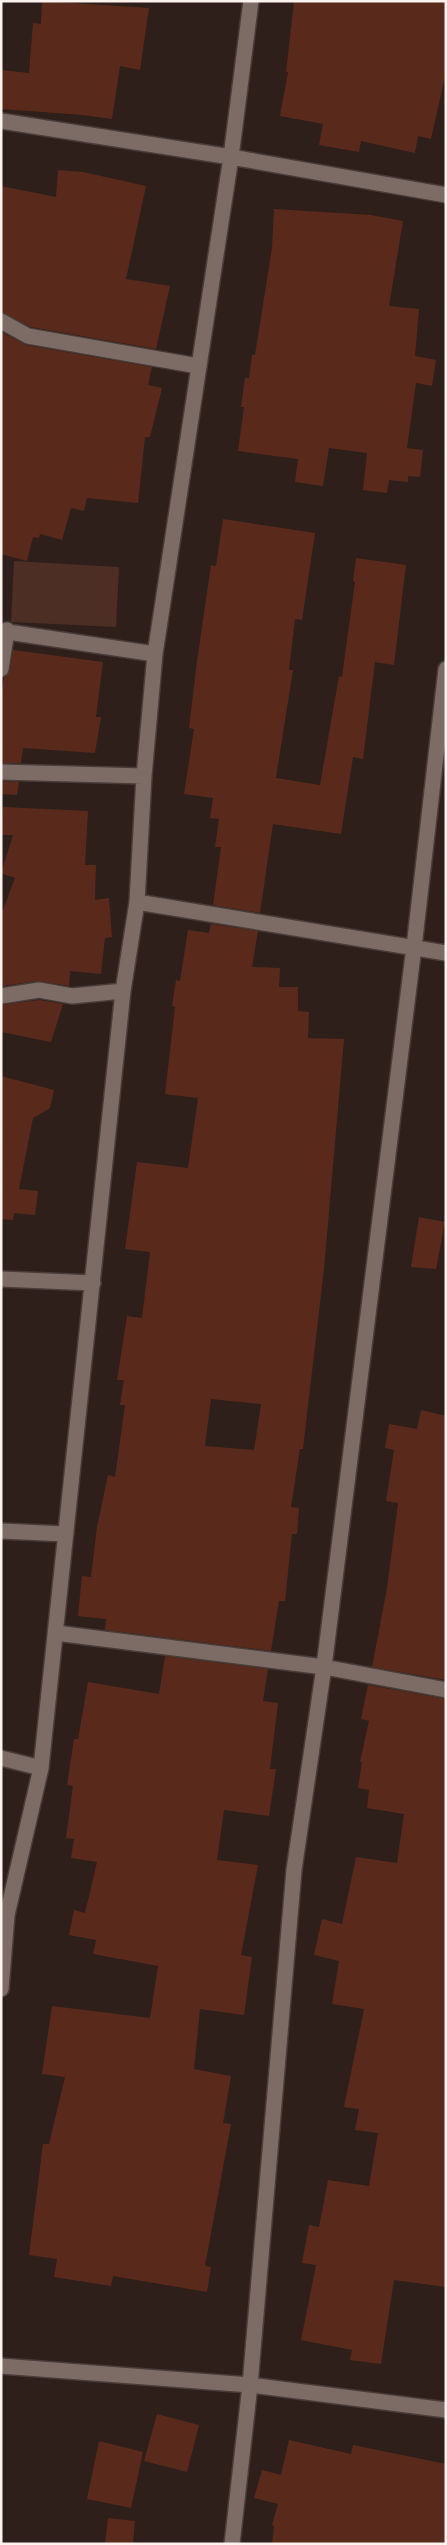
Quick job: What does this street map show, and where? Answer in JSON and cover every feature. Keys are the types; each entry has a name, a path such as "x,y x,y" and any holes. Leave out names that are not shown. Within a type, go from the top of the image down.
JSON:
{"street":[{"path":"1,1989 4,1915 41,1768 123,991 137,902 144,776 155,654 231,157 251,1"},
{"path":"1,120 231,157 446,195"},
{"path":"1,321 28,336 198,366"},
{"path":"1,669 4,630 155,654"},
{"path":"232,2544 250,2385 294,1870 324,1667 414,947 446,669"},
{"path":"1,772 144,776"},
{"path":"137,902 446,953"},
{"path":"1,996 38,990 72,996 123,991"},
{"path":"1,1279 93,1283"},
{"path":"1,1531 66,1534"},
{"path":"56,1634 324,1667 446,1690"},
{"path":"1,1758 41,1768"},
{"path":"1,2366 250,2385 446,2410"}],"shaded area":[{"path":"14,561 119,567 116,627 11,622"}],"building":[{"path":"42,1 149,8 140,70 120,66 112,119 1,109 1,70 29,73 33,23 41,24"},
{"path":"294,1 446,1 446,72 431,139 418,136 415,153 361,141 359,152 319,145 323,124 280,116 288,72 286,72"},
{"path":"58,170 83,172 146,186 126,279 170,286 156,349 31,327 1,312 1,186 56,197"},
{"path":"274,209 371,215 403,221 389,306 419,309 415,356 436,360 432,386 416,383 407,448 423,450 420,477 408,476 408,482 389,480 387,493 363,490 367,453 329,448 323,486 295,482 298,459 238,451 244,407 241,407 245,378 249,378 252,355 255,355 272,248"},
{"path":"1,332 26,345 152,367 148,385 162,388 150,437 145,437 138,503 87,498 84,511 71,508 62,540 40,534 39,538 33,537 27,561 1,554"},
{"path":"223,519 315,533 302,620 295,619 289,670 293,670 276,778 320,785 339,676 342,677 355,582 353,581 356,558 406,565 394,665 375,662 363,759 353,757 341,834 273,824 260,913 213,905 221,847 215,847 219,819 210,818 213,798 184,794 194,729 189,728 197,661 211,565 216,566"},
{"path":"13,650 103,662 96,717 101,717 95,753 23,748 21,763 1,763 1,700 4,678 10,671"},
{"path":"1,781 19,782 17,795 1,794"},
{"path":"3,807 88,811 85,865 96,865 95,900 109,898 112,937 105,938 101,974 70,971 69,986 38,981 1,986 1,915 15,878 1,873 13,835 1,835"},
{"path":"211,924 258,931 252,967 280,968 279,987 298,987 298,1011 309,1012 308,1038 344,1039 324,1269 303,1449 300,1449 291,1507 299,1508 297,1534 292,1534 285,1601 279,1601 271,1651 105,1630 106,1619 78,1616 82,1576 91,1577 97,1527 108,1475 115,1477 125,1405 120,1405 124,1380 117,1380 127,1316 142,1318 150,1252 125,1249 137,1162 188,1168 198,1098 165,1094 175,1007 172,1006 176,980 180,981 188,930 209,933","holes":["211,1399 261,1404 254,1450 205,1446"]},
{"path":"39,1000 63,1004 51,1042 1,1032 1,1005"},
{"path":"1,1076 54,1090 50,1108 33,1118 19,1189 38,1191 35,1215 14,1213 13,1220 1,1219"},
{"path":"419,1217 445,1222 436,1269 411,1267"},
{"path":"421,1410 446,1416 446,1680 372,1667 387,1588 398,1503 386,1501 394,1450 385,1448 389,1424 417,1429"},
{"path":"165,1656 268,1669 263,1701 278,1703 270,1769 276,1769 269,1816 224,1810 217,1860 258,1865 241,1955 252,1957 244,2015 200,2009 194,2069 231,2076 223,2123 231,2124 205,2266 211,2267 207,2292 113,2276 111,2286 54,2277 57,2259 29,2255 43,2144 49,2144 65,2077 42,2074 52,2006 150,2018 158,1966 93,1954 96,1940 69,1935 74,1910 85,1913 97,1862 71,1858 74,1839 66,1838 73,1786 67,1785 74,1739 78,1739 88,1682 159,1694"},
{"path":"368,1685 446,1699 446,2287 394,2280 381,2364 350,2360 352,2350 301,2340 316,2265 302,2263 309,2225 319,2227 328,2180 369,2186 378,2133 355,2130 359,2109 344,2107 364,2009 332,2004 339,1961 314,1955 322,1919 342,1924 356,1857 397,1863 404,1814 367,1808 369,1790 358,1788 362,1762 360,1762 369,1721 361,1719"},
{"path":"157,2414 199,2425 187,2472 144,2461"},
{"path":"289,2440 351,2454 353,2445 446,2464 446,2544 272,2544 274,2526 272,2525 278,2504 254,2498 262,2470 281,2475"},
{"path":"99,2441 143,2452 131,2508 87,2499"},
{"path":"108,2518 135,2521 133,2544 105,2544"}]}
